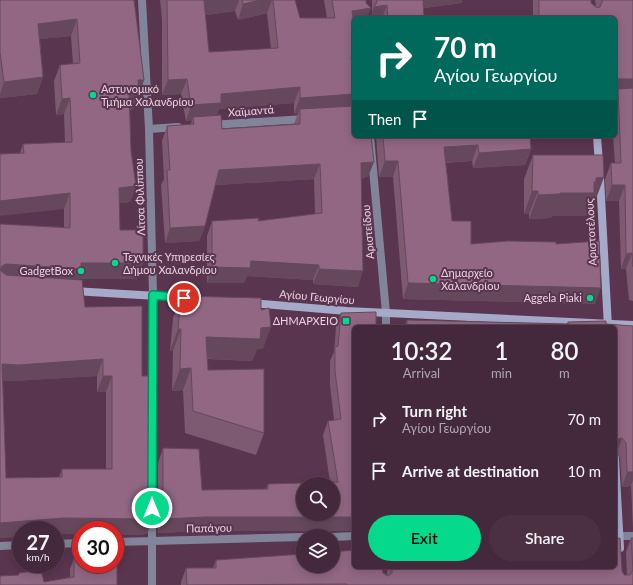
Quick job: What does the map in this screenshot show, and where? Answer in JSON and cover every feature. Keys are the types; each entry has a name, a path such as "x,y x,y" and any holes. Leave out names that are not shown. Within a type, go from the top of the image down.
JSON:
{"street":[{"name":"Λίτσα Φιλίππου","path":"142,0 149,129 153,295 152,469"},
{"name":"Χαϊμαντά","path":"204,125 315,118"},
{"path":"149,129 188,126"},
{"name":"Αριστείδου","path":"370,138 386,325"},
{"name":"Αριστοτέλους","path":"597,138 608,325"},
{"path":"61,290 199,299"},
{"name":"Αγίου Γεωργίου","path":"245,302 386,313 608,325 633,325"},
{"path":"152,500 152,585"},
{"path":"340,537 352,536"},
{"path":"620,557 617,536 633,536"},
{"name":"Παπάγου","path":"124,542 296,537"},
{"path":"0,546 12,545"}],"building":[{"path":"0,0 134,0 144,80 138,80 139,93 129,94 131,151 136,186 119,188 120,230 143,230 143,263 81,263 81,269 6,264 2,266 0,270 0,224 70,228 70,193 0,201 0,154 24,153 23,144 72,142 70,98 62,99 60,65 80,63 77,19 38,24 43,77 4,82 0,52"},
{"path":"167,0 204,0 209,52 278,48 273,0 295,0 300,18 335,18 332,0 366,0 366,3 371,8 352,11 352,94 300,98 300,87 221,94 221,103 191,105 187,79 168,80"},
{"path":"242,0 261,0 243,4"},
{"path":"377,0 423,0 424,16 388,16 387,5 374,7"},
{"path":"539,0 591,0 591,3 597,8 600,7 602,0 633,0 633,79 617,79 617,16 539,16"},
{"path":"633,88 633,267 632,253 626,254 625,185 612,185 611,163 621,163 618,89"},
{"path":"352,106 352,138 371,138 374,162 361,163 363,271 319,269 319,265 251,261 250,268 212,267 212,221 259,218 258,221 322,213 320,164 219,170 205,226 170,228 167,170 170,170 167,126 194,124 193,117 221,115 222,129 300,124 300,109"},
{"path":"383,138 530,138 531,149 479,153 478,145 444,147 452,221 471,221 471,244 508,241 556,242 556,244 599,241 601,288 408,283 398,161 385,161"},
{"path":"533,155 603,155 604,177 596,178 596,182 594,182 594,193 560,193 538,195 538,191 532,191"},
{"path":"0,270 6,275 82,280 85,307 142,306 142,376 149,376 149,446 153,446 153,517 149,517 149,519 63,518 0,523","holes":["103,359 103,376 112,376 112,469 62,469 62,477 6,478 2,364 18,365"]},
{"path":"181,296 261,298 261,310 269,308 271,327 261,328 260,339 206,337 208,370 264,369 264,433 193,411 191,368 180,369 181,329 178,329"},
{"path":"376,312 376,325 352,325 352,517 340,517 340,477 337,477 328,421 341,419 335,371 335,347 338,346 341,313"},
{"path":"407,320 568,324 568,322 606,321 606,324 633,326 633,472 627,472 626,443 622,438 617,439 617,325 407,325"},
{"path":"163,448 199,449 202,490 268,489 268,484 296,483 296,517 205,517 163,519"},
{"path":"620,538 622,571 624,575 630,575 633,570 633,585 187,585 186,568 216,568 216,560 296,554 296,573 340,573 340,551 352,550 352,569 382,569 383,573 388,576 392,573 392,569 617,569 617,539"},
{"path":"631,538 633,538 633,570"},
{"path":"19,573 42,573 44,582 74,577 74,573 117,573 117,585 0,585 0,576 19,575"}],"place":[{"name":"Αστυνομικό Τμήμα Χαλανδρίου","path":"93,95"},
{"name":"Τεχνικές Υπηρεσίες Δήμου Χαλανδρίου","path":"115,263"},
{"name":"GadgetBox","path":"81,271"},
{"name":"Δημαρχείο Χαλανδρίου","path":"433,279"},
{"name":"Aggela Piaki","path":"590,298"},
{"name":"ΔΗΜΑΡΧΕΙΟ","path":"346,321"}],"route":[{"path":"152,508 153,295 184,298"}]}
